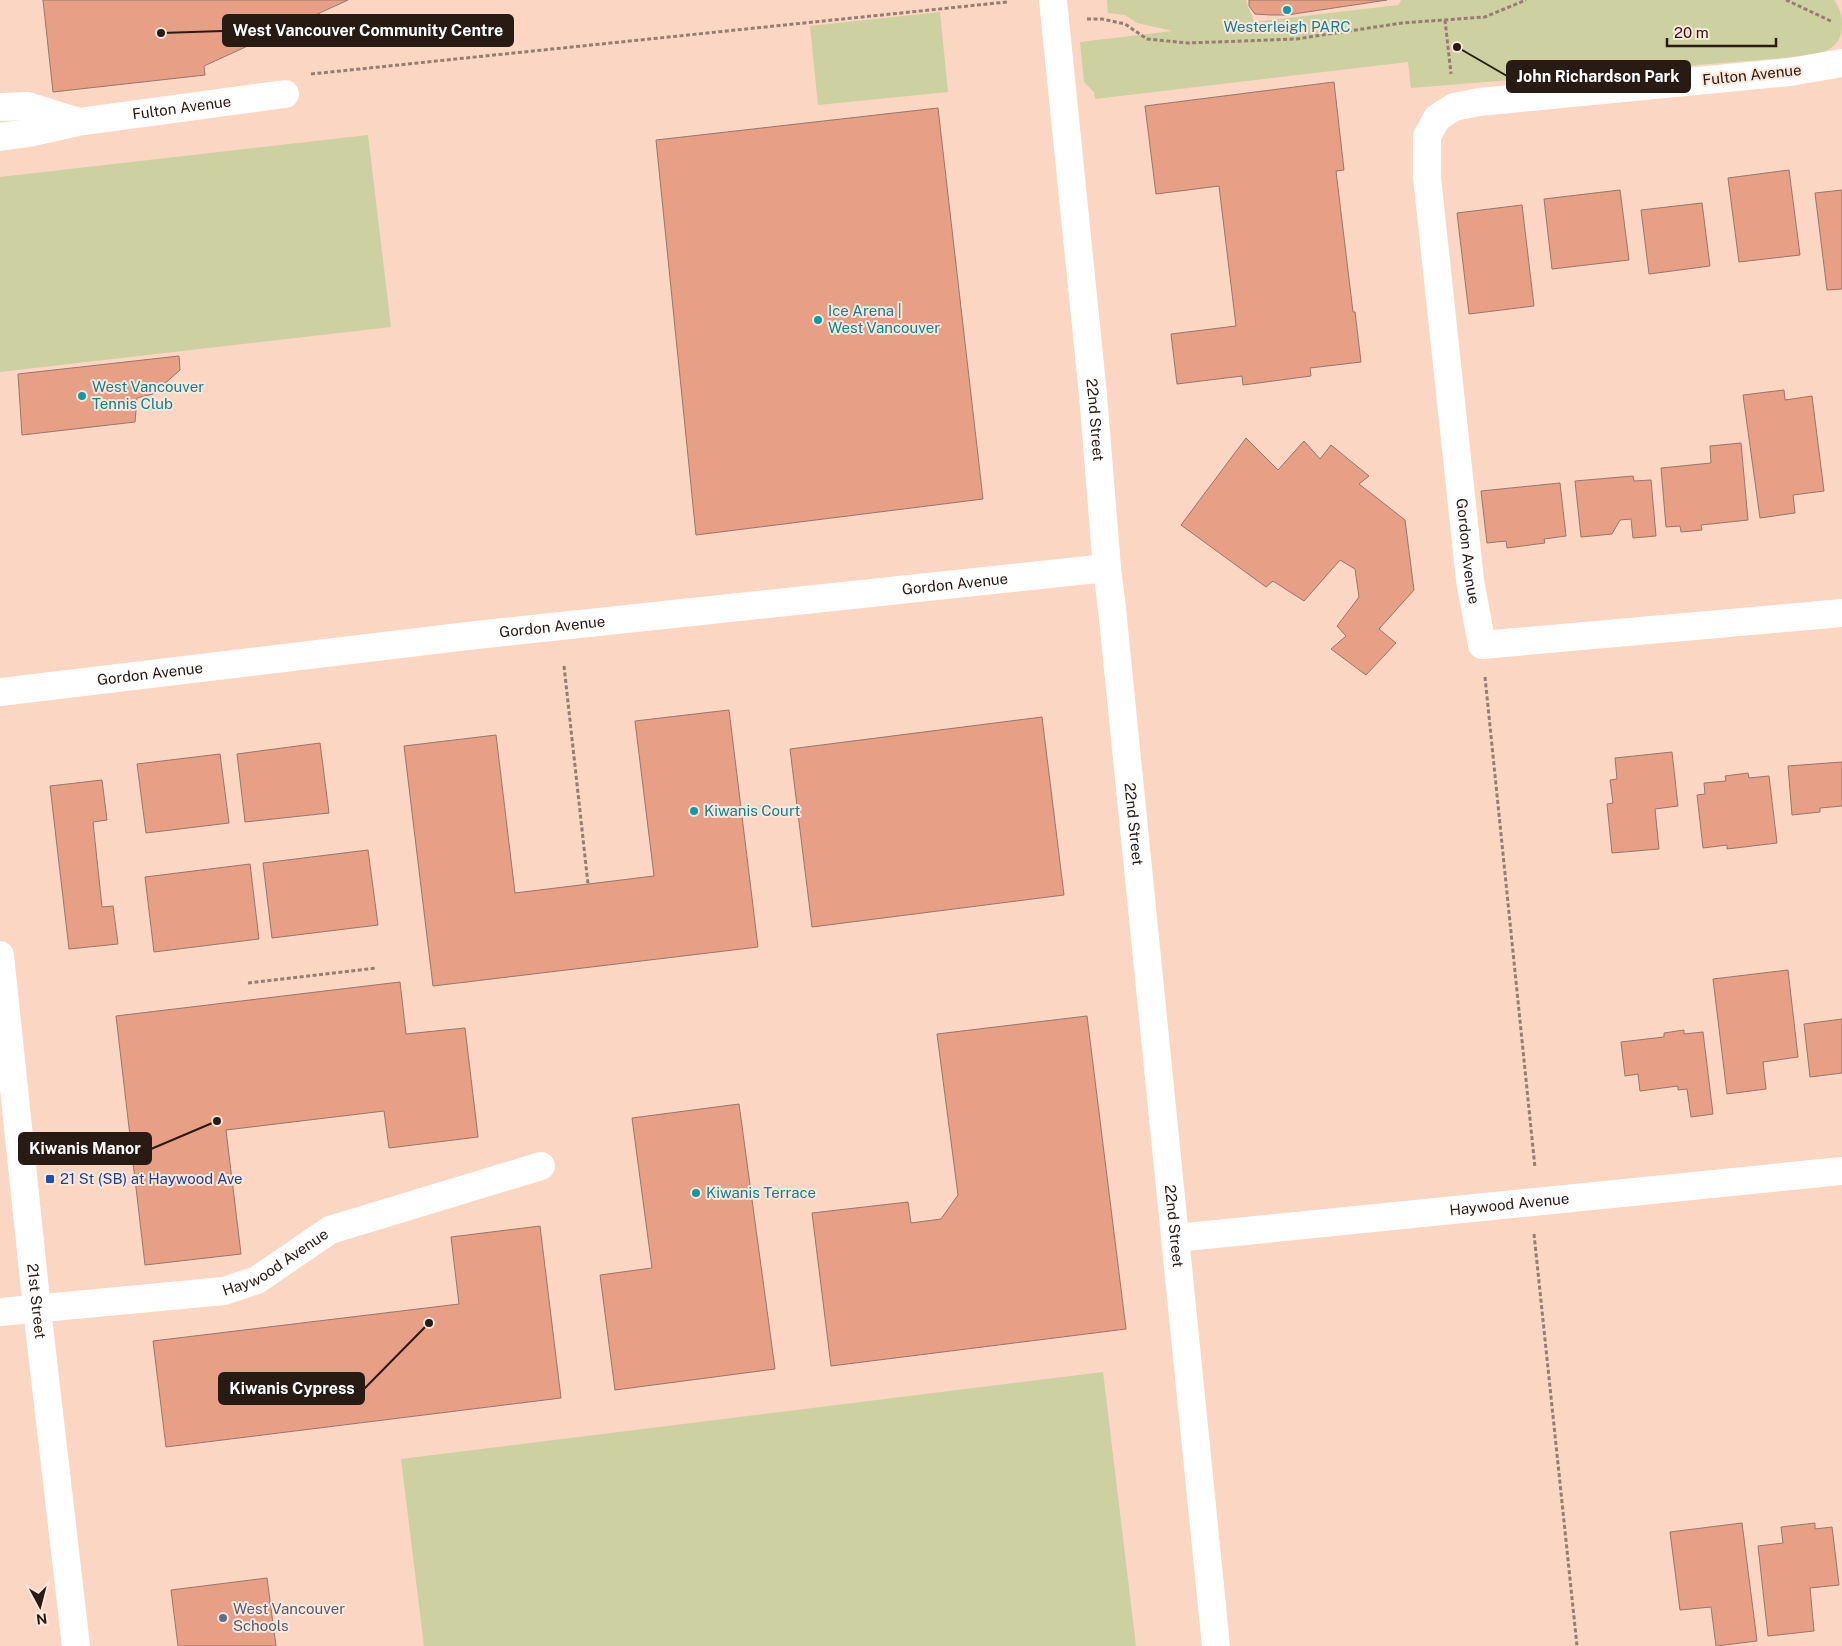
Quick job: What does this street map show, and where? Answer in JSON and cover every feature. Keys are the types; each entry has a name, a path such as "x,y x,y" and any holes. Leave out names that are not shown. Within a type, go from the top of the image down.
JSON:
{"street":[{"name":"22nd Street","path":"1053,0 1093,394 1106,568 1112,609 1216,1646"},
{"name":"Fulton Avenue","path":"1454,107 1790,72 1842,63"},
{"name":"Fulton Avenue","path":"0,137 78,122 285,94"},
{"name":"Fulton Avenue","path":"0,108 28,106 78,122"},
{"name":"Gordon Avenue","path":"1454,107 1437,118 1427,136 1427,177 1470,580 1482,645"},
{"name":"Gordon Avenue","path":"0,692 496,633 1106,568"},
{"path":"1482,645 1842,613"},
{"name":"21st Street","path":"0,955 3,1004 76,1646"},
{"name":"Haywood Avenue","path":"0,1312 224,1291 257,1280 330,1230 541,1166"},
{"name":"Haywood Avenue","path":"1176,1238 1842,1171"}],"path":[{"path":"1085,20 1102,19 1125,24 1147,39 1188,43 1296,39 1402,23 1485,17 1526,0"},
{"path":"1786,0 1833,22"},
{"path":"306,74 1007,2"},
{"path":"1446,20 1454,107"},
{"path":"1482,645 1535,1167 1531,1202 1577,1646"},
{"path":"564,666 588,884"},
{"path":"248,983 376,968"}],"green space":[{"path":"1107,0 1246,0 1254,22 1399,5 1401,0 1834,0 1842,18 1842,25 1841,35 1830,48 1813,54 1784,58 1411,88 1408,62 1095,99 1094,92 1084,82 1080,42 1173,31 1137,23 1125,15 1108,13"},
{"path":"940,12 948,92 818,105 810,26"},
{"path":"368,135 391,327 0,372 0,177"},
{"path":"1103,1372 1136,1646 424,1646 401,1459"}],"building":[{"path":"43,0 348,0 204,66 205,75 53,92"},
{"name":"Westerleigh PARC","path":"1249,0 1387,0 1287,15 1271,15 1255,14 1249,6"},
{"path":"1334,82 1344,170 1336,171 1361,362 1310,368 1311,376 1243,385 1242,376 1177,384 1171,334 1236,326 1219,186 1156,194 1145,106"},
{"name":"Ice Arena | West Vancouver","path":"938,108 983,499 696,535 656,140"},
{"path":"1789,170 1800,255 1739,262 1728,178"},
{"path":"1620,190 1629,260 1552,269 1544,199"},
{"path":"1842,190 1842,289 1827,290 1815,193"},
{"path":"1702,203 1710,266 1649,274 1641,210"},
{"path":"1522,205 1534,306 1469,314 1457,213"},
{"name":"West Vancouver Tennis Club","path":"179,356 180,370 153,394 137,398 135,422 22,435 18,374"},
{"path":"1784,390 1785,400 1812,396 1824,491 1793,495 1795,513 1760,518 1743,395"},
{"path":"1246,438 1278,470 1304,441 1320,459 1331,445 1369,476 1359,484 1405,520 1414,590 1379,629 1396,643 1366,675 1331,649 1346,636 1337,626 1359,597 1355,569 1340,560 1304,601 1273,581 1266,587 1181,525"},
{"path":"1741,443 1748,520 1701,525 1702,530 1681,532 1680,526 1666,527 1661,468 1711,463 1710,446"},
{"path":"1633,476 1634,481 1651,480 1656,536 1633,538 1631,519 1620,520 1612,534 1581,537 1575,481"},
{"path":"1560,483 1566,536 1544,539 1545,543 1507,548 1506,541 1487,543 1481,491"},
{"name":"Kiwanis Court","path":"729,710 758,947 433,986 404,746 496,735 515,893 654,876 635,721"},
{"path":"1042,717 1064,895 812,927 790,749"},
{"path":"320,743 329,813 245,822 237,754"},
{"path":"1672,752 1678,806 1655,809 1659,849 1612,853 1607,804 1613,803 1610,780 1617,779 1615,758"},
{"path":"220,754 229,823 146,833 137,764"},
{"path":"1842,762 1842,806 1820,808 1820,812 1792,815 1788,766"},
{"path":"1748,773 1749,778 1769,776 1777,843 1727,849 1727,845 1703,848 1697,795 1705,794 1704,783 1726,781 1725,776"},
{"path":"102,780 107,820 93,822 102,907 113,906 118,944 69,949 50,786"},
{"path":"368,850 378,925 272,938 263,863"},
{"path":"250,864 259,939 154,952 145,877"},
{"path":"1788,970 1798,1057 1763,1062 1766,1089 1727,1094 1713,979"},
{"path":"400,982 406,1034 465,1028 478,1137 389,1148 384,1111 226,1130 241,1254 145,1265 116,1016"},
{"path":"1087,1016 1126,1329 831,1366 812,1213 908,1202 911,1223 941,1219 958,1195 937,1034"},
{"path":"1842,1019 1842,1073 1810,1077 1804,1024"},
{"path":"1684,1030 1684,1034 1703,1032 1713,1114 1691,1117 1687,1089 1678,1090 1678,1086 1640,1091 1638,1074 1625,1076 1621,1042 1664,1037 1664,1033"},
{"name":"Kiwanis Terrace","path":"739,1104 775,1369 615,1390 600,1275 652,1268 632,1118"},
{"path":"540,1226 561,1398 166,1447 153,1341 459,1304 451,1237"},
{"path":"1742,1523 1757,1641 1716,1646 1711,1607 1680,1610 1670,1532"},
{"path":"1815,1523 1815,1529 1832,1527 1839,1585 1810,1588 1814,1631 1768,1636 1758,1546 1783,1543 1781,1527"},
{"name":"West Vancouver Schools","path":"267,1578 276,1646 178,1646 171,1590"}],"place":[{"name":"Westerleigh PARC","path":"1287,10"},
{"name":"West Vancouver Community Centre","path":"161,33"},
{"name":"John Richardson Park","path":"1457,47"},
{"name":"Ice Arena | West Vancouver","path":"818,320"},
{"name":"West Vancouver Tennis Club","path":"82,396"},
{"name":"Kiwanis Court","path":"694,811"},
{"name":"Kiwanis Manor","path":"217,1121"},
{"name":"21 St (SB) at Haywood Ave","path":"50,1179"},
{"name":"Kiwanis Terrace","path":"696,1193"},
{"name":"Kiwanis Cypress","path":"429,1323"},
{"name":"West Vancouver Schools","path":"223,1618"}]}
